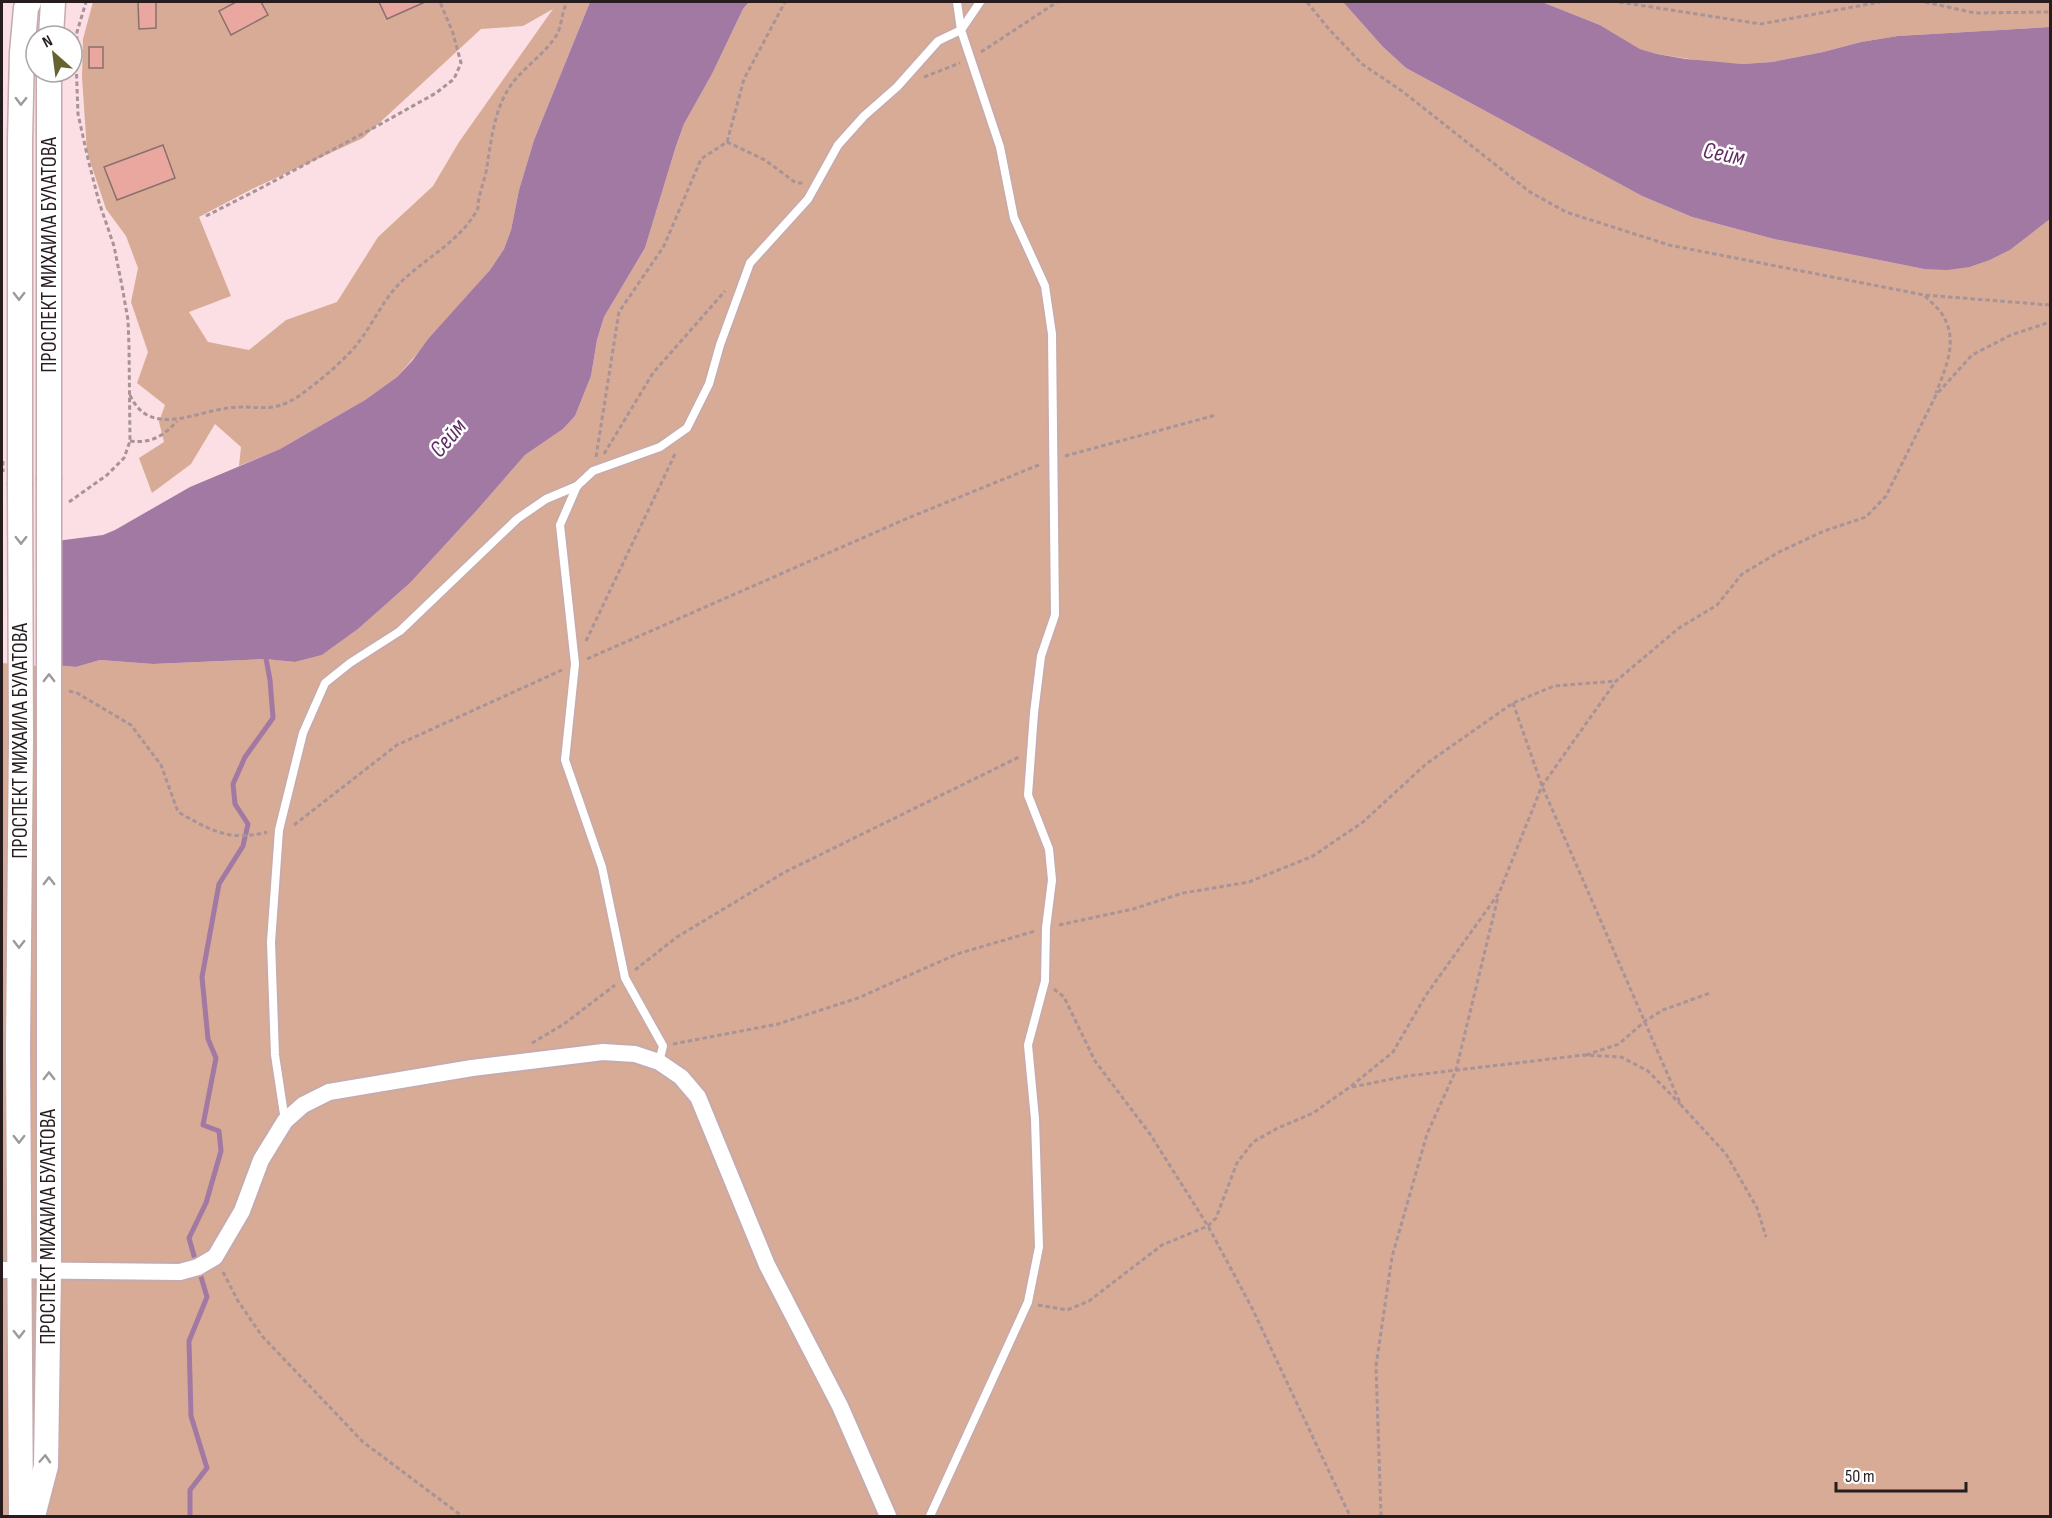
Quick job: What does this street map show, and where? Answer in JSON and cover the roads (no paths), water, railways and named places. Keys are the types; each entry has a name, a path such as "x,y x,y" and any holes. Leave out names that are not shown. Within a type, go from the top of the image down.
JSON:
{"street":[{"name":"ПРОСПЕКТ МИХАИЛА БУЛАТОВА","path":"21,1516 10,1270 21,739 20,130 22,52 26,8 29,2"},
{"path":"52,24 53,2"},
{"name":"ПРОСПЕКТ МИХАИЛА БУЛАТОВА","path":"33,1516 46,1466 49,1271 49,84"},
{"path":"10,1270 180,1272 198,1267 215,1257 242,1212 261,1160 285,1121 303,1105 329,1092 472,1068 603,1052 661,1054 698,1097 767,1265 840,1406 888,1516"}],"lane":[{"path":"930,1516 1028,1304 1039,1247 1035,1119 1028,1046 1045,981 1046,928 1052,880 1049,849 1028,795 1041,656 1055,615 1052,333 1045,286 1014,218 1000,147 961,30 957,2"},
{"path":"285,1121 275,1055 271,942 279,830 303,733 325,683 350,663 400,631 517,519 546,499 577,486 593,471 660,447 687,428 709,384 720,345 750,263 808,199 837,145 864,116 897,87 938,41 961,30 980,2"},
{"path":"577,486 560,525 574,664 565,760 602,867 624,978 661,1054"}],"water":[{"name":"Сейм","path":"590,2 749,2 743,9 712,74 684,124 645,248 604,317 597,340 591,376 575,416 563,429 525,455 410,583 358,629 322,655 295,662 265,659 153,664 100,660 76,667 2,660 2,553 64,540 103,535 115,530 190,487 280,449 365,400 397,377 412,361 429,338 490,270 504,249 534,140"},
{"name":"Сейм","path":"1343,2 1542,2 1600,25 1640,49 1686,59 1742,64 1772,62 1898,36 2050,27 2050,219 2010,250 1990,260 1970,267 1947,270 1924,269 1774,239 1692,217 1642,196 1406,68 1383,47"}],"waterway":[{"path":"246,833 248,824 235,804 233,784 245,757 273,718 265,653"},
{"path":"196,1263 189,1238 206,1203 221,1151 219,1131 203,1125 216,1058 208,1039 202,977 219,884 243,846 245,837"},
{"path":"190,1516 190,1490 207,1468 191,1416 189,1341 207,1297 199,1270"}]}
